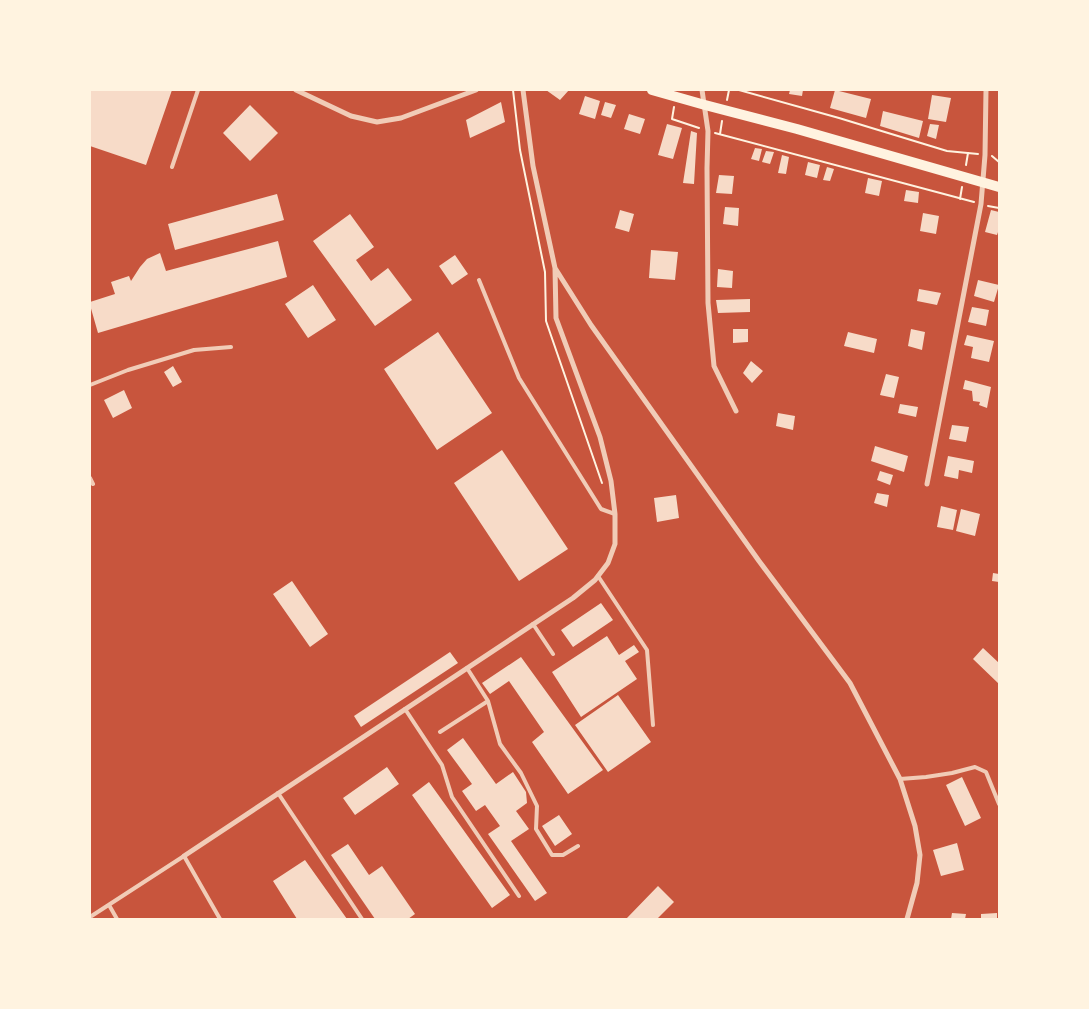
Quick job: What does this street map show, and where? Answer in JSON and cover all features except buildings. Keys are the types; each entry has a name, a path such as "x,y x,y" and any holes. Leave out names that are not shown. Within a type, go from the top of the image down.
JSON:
{"main road":[{"path":"652,90 999,187"}],"street":[{"path":"296,90 351,116 377,122 401,118 476,90"},
{"path":"184,856 573,598 595,580 608,563 615,544 615,514 611,481 600,437 556,318 555,268 533,166 523,90"},
{"path":"702,90 708,131 708,303 714,366 736,411"},
{"path":"927,484 981,204 985,155 986,90"},
{"path":"555,268 591,325 759,561 850,682 900,780 915,826 920,855 917,884 907,919"}],"lane":[{"path":"172,166 198,90"},
{"path":"479,280 519,378 600,509 615,514"},
{"path":"90,385 128,370 194,350 231,347"},
{"path":"90,478 93,484"},
{"path":"598,576 648,650 653,725"},
{"path":"533,624 553,654"},
{"path":"467,668 488,701 500,744 521,773 537,806 536,829 552,855 564,855 578,846"},
{"path":"440,732 488,701"},
{"path":"405,709 442,765 452,797 519,896"},
{"path":"900,780 926,778 975,767 986,772 999,804"},
{"path":"278,794 362,919"},
{"path":"90,917 184,856 220,919"},
{"path":"109,905 117,919"}],"path":[{"path":"739,90 947,150 993,156 999,162"},
{"path":"676,97 672,120 999,208"}]}
